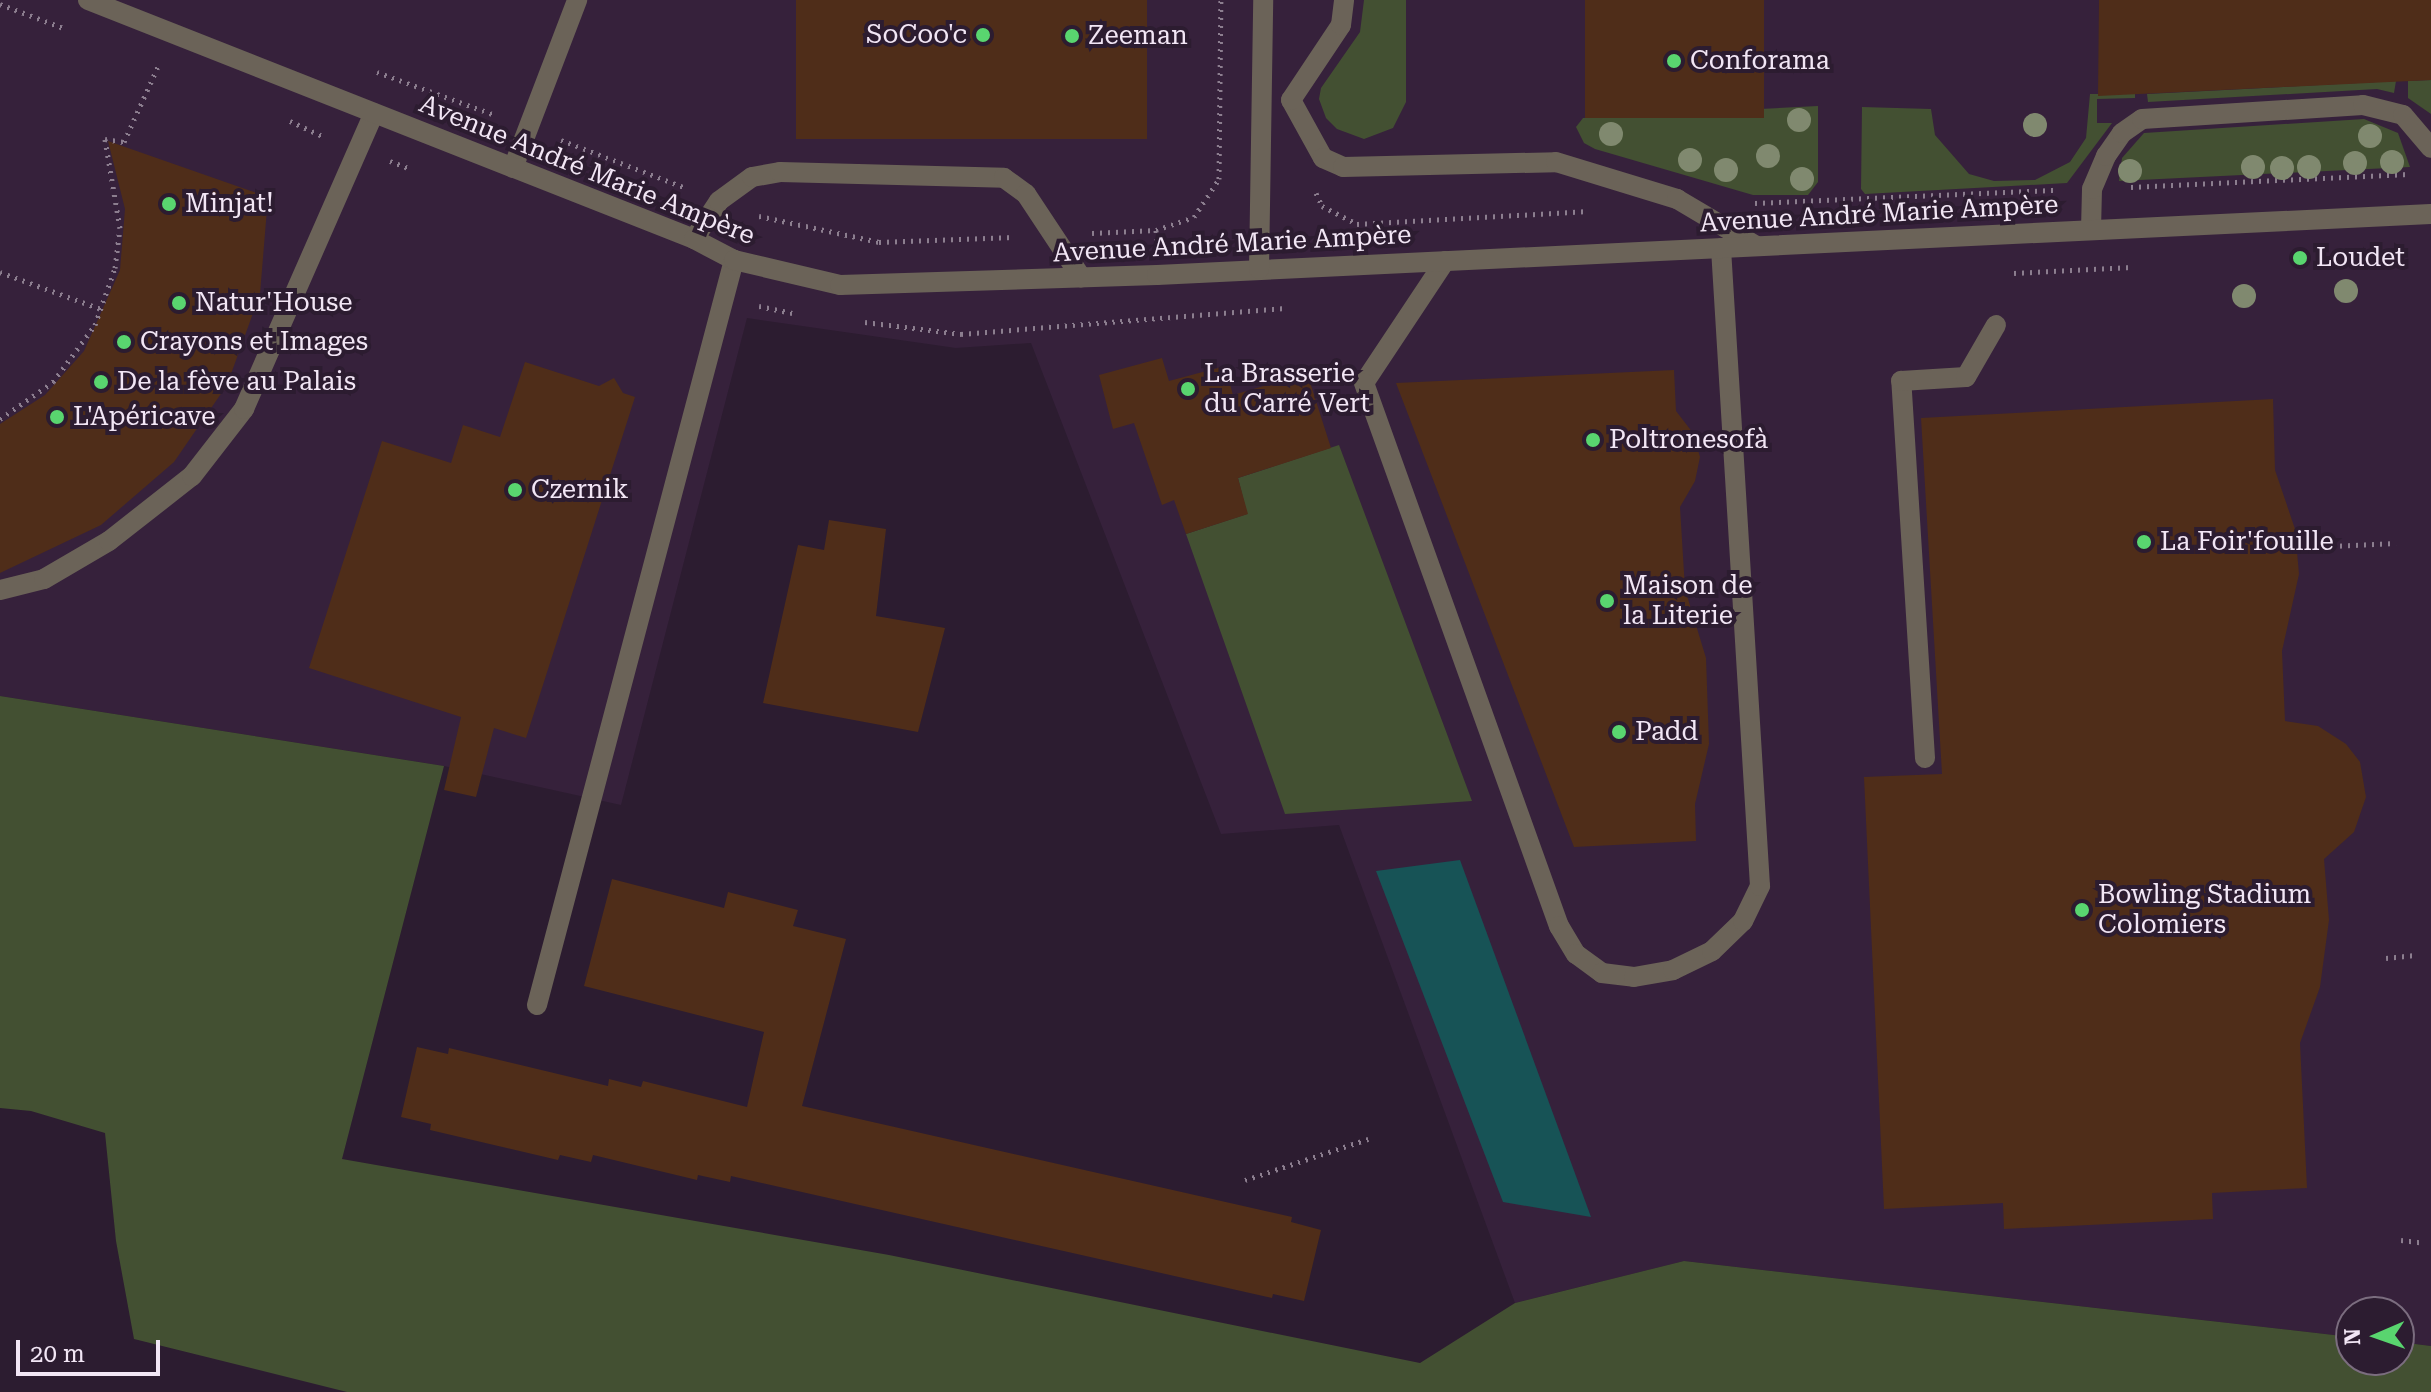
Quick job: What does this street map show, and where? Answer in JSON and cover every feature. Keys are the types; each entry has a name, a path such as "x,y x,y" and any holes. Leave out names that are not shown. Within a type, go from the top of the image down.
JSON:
{"street":[{"name":"Avenue André Marie Ampère","path":"88,0 694,239 734,260 840,285 1157,275 2431,214"},
{"path":"513,168 577,0"},
{"path":"1259,269 1263,0"},
{"path":"1291,100 1341,25 1344,0"},
{"path":"1261,101 1291,100"},
{"path":"1291,100 1323,158 1343,167 1556,162 1677,199 1756,246"},
{"path":"2091,230 2092,189 2122,133 2159,115 2384,107 2403,115 2431,148"},
{"path":"0,590 44,579 109,541 201,465 244,409 374,113"},
{"path":"694,239 719,201 752,177 780,172 1004,178 1026,194 1081,277"},
{"path":"1445,261 1364,383 1559,926 1576,954 1602,973 1634,977 1673,970 1712,951 1743,921 1760,886 1721,248"},
{"path":"537,1005 734,260"},
{"path":"1925,758 1901,381 1966,377 1996,325"}],"path":[{"path":"365,68 772,220 879,242 1156,230 1194,217 1219,179 1221,0"},
{"path":"0,419 53,382 77,355 101,309 115,268 120,228 105,139 124,142 159,63"},
{"path":"1749,204 2415,174"},
{"path":"1310,181 1322,206 1357,224 1606,210"},
{"path":"1156,230 1158,316"},
{"path":"0,272 101,309"},
{"path":"2332,546 2396,543"},
{"path":"2386,958 2413,955"},
{"path":"1245,1180 1368,1139"},
{"path":"2401,1240 2424,1243"}],"shaded area":[{"path":"0,0 2431,0 2431,1346 2415,1344 2415,1296 2335,1296 2335,1335 1684,1261 1515,1303 1339,825 1221,834 1031,343 956,348 747,318 621,805 444,766 0,696"},
{"path":"1364,0 1406,0 1406,102 1393,128 1364,139 1337,129 1326,118 1319,99 1321,88 1360,32"},
{"path":"2431,80 2431,114 2408,98 2408,81"},
{"path":"2396,81 2394,93 2377,89 2148,102 2147,94"},
{"path":"2090,94 2135,94 2135,98 2097,99 2097,123 2112,123 2067,183 1865,194 1861,189 1862,107 1931,109 1935,135 1969,174 1994,181 2035,180 2070,162 2086,138"},
{"path":"1818,106 1818,182 1808,195 1753,195 1595,149 1584,143 1576,127 1583,118"},
{"path":"2364,119 2398,133 2410,167 2119,181 2122,158 2144,133"},
{"path":"1339,445 1472,801 1285,814 1186,534 1247,514 1238,478"},
{"path":"0,696 444,766 342,1159 889,1255 1420,1363 1515,1303 1684,1261 2335,1335 2335,1376 2415,1376 2415,1344 2431,1346 2431,1392 347,1392 134,1339 116,1241 105,1133 31,1111 0,1108"},
{"path":"1460,860 1591,1217 1503,1202 1376,871"}],"building":[{"path":"796,0 1147,0 1147,139 796,139"},
{"name":"Conforama","path":"1585,0 1764,0 1764,118 1585,118"},
{"path":"2099,0 2431,0 2431,80 2098,96"},
{"path":"108,141 268,197 260,294 227,385 174,462 101,525 0,573 0,424 45,395 84,351 120,270 125,209"},
{"path":"1162,358 1169,381 1225,366 1233,395 1307,373 1331,448 1238,478 1248,514 1186,534 1174,500 1162,505 1134,423 1113,429 1099,375"},
{"path":"525,362 599,386 614,378 623,393 635,397 526,738 494,728 476,797 444,790 461,717 309,668 382,441 451,463 463,425 500,437"},
{"path":"1674,370 1676,411 1693,433 1700,457 1695,481 1680,507 1685,589 1706,658 1709,744 1695,804 1696,841 1574,847 1396,383"},
{"path":"2273,399 2275,470 2295,529 2299,574 2282,651 2285,721 2318,726 2346,744 2360,762 2366,797 2354,832 2324,859 2329,920 2320,987 2300,1043 2307,1188 2212,1193 2213,1219 2004,1229 2003,1203 1884,1209 1864,777 1942,774 1921,418"},
{"path":"829,520 886,529 876,616 945,628 918,732 763,703 798,545 824,550"},
{"path":"612,879 724,908 728,892 798,910 793,926 846,939 802,1106 1292,1217 1291,1222 1321,1230 1304,1301 1273,1294 1272,1298 731,1176 730,1182 698,1175 697,1180 593,1155 591,1162 560,1155 558,1160 430,1130 431,1124 401,1117 417,1047 448,1054 449,1048 608,1086 609,1079 641,1087 643,1081 747,1107 764,1032 584,986"}],"place":[{"name":"SoCoo'c","path":"983,35"},
{"name":"Zeeman","path":"1072,36"},
{"name":"Conforama","path":"1674,61"},
{"name":"Minjat!","path":"169,204"},
{"name":"Loudet","path":"2300,258"},
{"name":"Natur'House","path":"179,303"},
{"name":"Crayons et Images","path":"124,342"},
{"name":"De la fève au Palais","path":"101,382"},
{"name":"La Brasserie du Carré Vert","path":"1188,389"},
{"name":"L'Apéricave","path":"57,417"},
{"name":"Poltronesofà","path":"1593,440"},
{"name":"Czernik","path":"515,490"},
{"name":"La Foir'fouille","path":"2144,542"},
{"name":"Maison de la Literie","path":"1607,601"},
{"name":"Padd","path":"1619,732"},
{"name":"Bowling Stadium Colomiers","path":"2082,910"}]}
